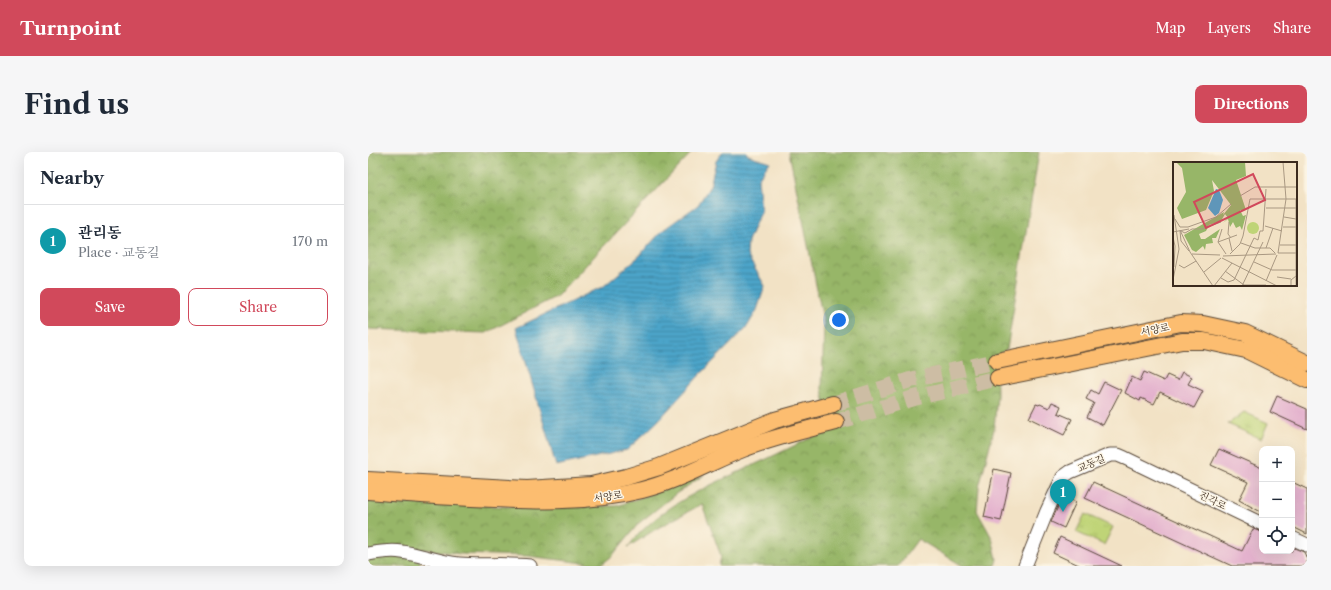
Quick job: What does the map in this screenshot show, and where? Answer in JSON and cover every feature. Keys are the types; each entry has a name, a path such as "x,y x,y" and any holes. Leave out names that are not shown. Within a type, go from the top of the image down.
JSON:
{"main road":[{"name":"서양로","path":"997,361 1181,323 1203,324 1245,333 1307,363"},
{"name":"서양로","path":"998,378 1182,340 1204,341 1246,350 1307,380"},
{"name":"서양로","path":"369,486 527,489 591,485 626,477 659,467 775,420 833,404"},
{"name":"서양로","path":"369,486 389,493 544,502 609,497 644,489 680,476 744,449 776,438 836,422"}],"street":[{"name":"교동길","path":"1025,566 1058,486 1064,477 1070,472 1110,455 1118,455 1165,477"},
{"name":"진각로","path":"1165,477 1259,523"},
{"path":"1295,539 1307,545"},
{"path":"368,554 401,552 434,560 461,564 516,564 530,566"}],"green space":[{"path":"368,152 692,152 557,296 486,333 368,329"},
{"path":"789,152 1039,152 1007,349 996,356 997,395 994,429 979,487 977,511 992,538 997,559 995,566 963,566 918,539 898,566 719,566 721,556 702,504 656,529 628,547 655,519 670,508 704,488 830,428 822,389 824,324"},
{"path":"1244,412 1268,423 1261,439 1228,424"},
{"path":"704,475 677,493 639,523 612,556 601,565 528,556 461,554 423,549 419,566 368,566 368,501 516,507 617,506"},
{"path":"1085,514 1113,527 1104,545 1076,532"}],"water":[{"path":"723,152 746,152 748,155 770,162 758,179 761,210 748,241 747,255 765,286 757,310 747,327 697,378 656,423 627,450 556,466 516,328 604,286 637,258 663,230 698,205 710,186 716,161"}],"building":[{"path":"1144,372 1164,381 1167,375 1178,380 1182,372 1192,377 1188,384 1203,391 1194,408 1160,392 1154,404 1141,398 1140,401 1125,393 1132,377 1140,381"},
{"path":"1104,382 1121,390 1103,425 1087,417 1094,403 1086,399 1091,390 1098,394"},
{"path":"1277,396 1307,409 1307,429 1270,412"},
{"path":"1052,402 1061,406 1058,413 1072,419 1064,435 1029,418 1036,404 1049,408"},
{"path":"1219,449 1259,467 1259,511 1239,500 1248,482 1211,465"},
{"path":"994,469 1011,473 1001,521 984,517"},
{"path":"1093,482 1242,551 1253,529 1259,531 1259,554 1295,554 1295,548 1304,552 1307,559 1307,566 1232,566 1085,498"},
{"path":"1295,483 1307,489 1307,534 1295,528"},
{"path":"1063,496 1076,502 1064,528 1051,522"},
{"path":"1060,537 1122,566 1081,566 1053,553"}],"tunnel":[{"path":"833,404 910,380 997,361"},
{"path":"836,422 914,398 998,378"}],"place":[{"name":"관리동","path":"1063,512"}]}
